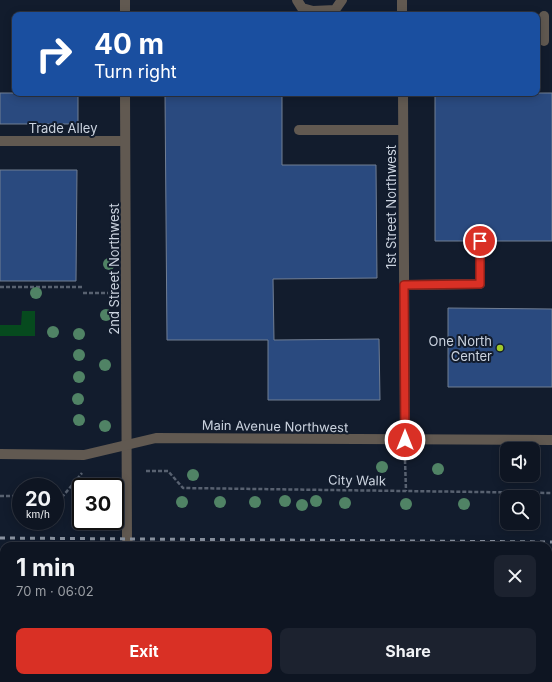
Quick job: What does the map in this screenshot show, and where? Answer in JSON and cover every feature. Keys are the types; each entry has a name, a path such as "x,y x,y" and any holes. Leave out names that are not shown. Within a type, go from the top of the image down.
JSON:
{"street":[{"path":"125,0 125,12"},
{"path":"298,0 302,8 313,11 335,10 342,1"},
{"path":"402,0 402,12"},
{"path":"544,16 544,41"},
{"name":"2nd Street Northwest","path":"125,96 128,444 127,542"},
{"name":"1st Street Northwest","path":"403,96 405,440"},
{"path":"300,130 403,130"},
{"name":"Trade Alley","path":"0,142 126,141"},
{"path":"404,285 480,284 480,241"},
{"name":"Main Avenue Northwest","path":"0,454 84,455 156,438 552,440"}],"path":[{"path":"0,286 82,286"},
{"path":"82,293 113,293"},
{"path":"405,460 406,491"},
{"path":"64,494 84,470"},
{"name":"City Walk","path":"168,471 183,488 552,493"},
{"path":"0,496 12,496"}],"green space":[{"path":"22,311 35,311 35,336 0,336 0,325 21,325"}],"building":[{"path":"0,93 12,93 12,96 78,96 78,124 0,124"},
{"path":"540,93 552,93 552,241 486,241 484,236 480,235 475,237 474,241 435,241 435,96 540,96"},
{"path":"165,96 282,96 282,165 376,165 377,278 273,279 274,340 379,339 380,400 268,400 268,340 167,340"},
{"path":"0,170 77,170 76,281 0,281"},
{"name":"One North Center","path":"448,308 552,309 552,387 448,387"}],"railway":[{"path":"0,538 552,542"}],"place":[{"name":"One North Center","path":"500,348"}],"route":[{"path":"405,440 404,285 480,284 480,241"}]}
